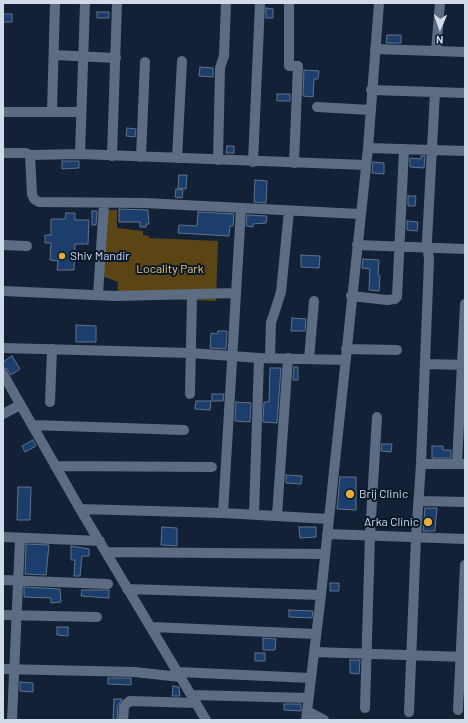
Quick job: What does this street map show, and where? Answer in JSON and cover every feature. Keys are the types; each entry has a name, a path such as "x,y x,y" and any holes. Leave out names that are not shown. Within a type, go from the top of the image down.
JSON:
{"street":[{"path":"52,112 55,3"},
{"path":"80,154 85,3"},
{"path":"112,156 117,3"},
{"path":"218,160 220,68 224,56 226,3"},
{"path":"253,162 260,3"},
{"path":"289,3 289,66 298,66 294,163"},
{"path":"324,720 306,716 328,534 365,165 368,148 371,90 379,3"},
{"path":"436,51 440,3"},
{"path":"375,48 465,52"},
{"path":"54,56 116,58"},
{"path":"177,158 182,61"},
{"path":"141,157 145,62"},
{"path":"371,90 465,93"},
{"path":"409,712 416,537 420,501 429,260 427,248 435,92"},
{"path":"317,107 370,110"},
{"path":"3,112 81,112"},
{"path":"368,148 465,151"},
{"path":"352,296 387,300 397,297 404,149"},
{"path":"3,153 80,154 253,162 365,165"},
{"path":"30,154 32,194 36,201 360,214"},
{"path":"98,295 104,203"},
{"path":"223,513 241,209"},
{"path":"254,514 264,358 271,323 281,292 289,211"},
{"path":"3,245 27,246"},
{"path":"357,245 465,249"},
{"path":"3,291 98,295 192,295 236,293"},
{"path":"190,394 192,295"},
{"path":"309,359 314,301"},
{"path":"421,464 461,464 465,304"},
{"path":"3,348 191,353 264,358 345,360"},
{"path":"50,402 52,349"},
{"path":"346,349 397,350"},
{"path":"277,515 288,358"},
{"path":"425,364 464,365"},
{"path":"3,374 80,509 152,627 206,720"},
{"path":"3,414 20,405"},
{"path":"365,708 370,535 377,417"},
{"path":"32,425 184,430"},
{"path":"55,466 212,467"},
{"path":"420,501 465,502"},
{"path":"80,509 254,514 329,519"},
{"path":"328,534 465,539"},
{"path":"3,537 20,539 100,541"},
{"path":"12,720 7,709 8,669 15,615 20,539"},
{"path":"106,552 325,554"},
{"path":"458,710 463,657 465,565"},
{"path":"3,580 108,584"},
{"path":"128,589 321,595"},
{"path":"3,615 97,617"},
{"path":"152,627 316,634"},
{"path":"314,652 463,657"},
{"path":"8,669 310,678"},
{"path":"122,720 124,707 130,702 194,699 308,698"}],"green space":[{"name":"Locality Park","path":"104,210 117,210 117,228 143,231 143,235 149,236 149,238 218,241 216,301 117,297 118,282 102,276"}],"building":[{"path":"266,8 273,9 273,18 266,18"},
{"path":"97,12 109,12 109,18 97,18"},
{"path":"3,14 12,14 12,22 3,22"},
{"path":"387,35 401,35 401,43 386,43"},
{"path":"200,67 213,68 213,77 199,76"},
{"path":"304,70 319,71 318,79 314,79 313,97 303,96"},
{"path":"277,94 290,94 290,101 277,101"},
{"path":"127,128 136,129 135,137 126,136"},
{"path":"227,146 234,146 234,153 226,153"},
{"path":"421,156 425,156 424,168 410,167 410,158 421,159"},
{"path":"62,161 79,161 79,168 62,169"},
{"path":"373,162 384,163 384,174 372,173"},
{"path":"179,175 187,175 186,189 178,188"},
{"path":"255,180 267,181 266,203 254,202"},
{"path":"176,189 183,190 182,198 175,197"},
{"path":"408,196 416,196 415,206 408,206"},
{"path":"119,209 148,210 149,224 146,224 146,227 140,227 140,222 119,222"},
{"path":"92,211 97,211 96,225 92,225"},
{"path":"198,212 234,214 233,226 230,226 229,236 178,233 179,225 197,226"},
{"path":"66,213 75,213 75,220 89,220 88,244 75,244 74,270 57,270 58,261 50,260 51,243 45,243 45,235 51,235 51,219 65,219"},
{"path":"247,215 267,216 266,223 253,224 253,227 246,226"},
{"path":"407,221 418,222 417,231 407,230"},
{"path":"301,255 320,256 319,268 301,267"},
{"path":"363,259 379,260 379,291 369,290 370,269 362,268"},
{"path":"292,318 306,319 305,331 291,331"},
{"path":"76,325 96,326 96,342 76,342"},
{"path":"218,331 227,331 226,349 210,348 211,333 217,334"},
{"path":"12,356 20,369 11,375 7,369 3,368 3,362"},
{"path":"294,367 298,367 298,380 293,380"},
{"path":"270,368 281,368 277,423 263,422 264,402 269,402"},
{"path":"212,394 224,394 223,401 212,401"},
{"path":"196,401 211,401 210,410 195,409"},
{"path":"236,402 251,403 250,422 235,421"},
{"path":"33,440 36,446 25,452 22,446"},
{"path":"382,444 392,444 391,452 381,451"},
{"path":"432,446 443,446 443,450 451,450 451,458 432,458"},
{"path":"286,475 302,476 301,484 286,483"},
{"path":"340,477 356,477 356,510 337,509"},
{"path":"18,487 31,487 30,520 17,520"},
{"path":"425,508 437,508 435,531 423,531"},
{"path":"162,527 177,528 177,546 161,545"},
{"path":"299,527 316,527 316,537 300,538"},
{"path":"26,544 49,545 46,575 25,574"},
{"path":"71,546 89,549 89,556 82,556 80,576 74,576 75,560 71,560"},
{"path":"330,583 339,583 339,591 330,591"},
{"path":"24,587 60,589 61,602 51,603 51,598 24,597"},
{"path":"82,590 109,590 109,598 81,596"},
{"path":"289,610 313,611 312,618 289,617"},
{"path":"57,627 68,627 68,636 57,635"},
{"path":"263,638 276,639 275,650 263,650"},
{"path":"255,653 265,653 265,661 255,661"},
{"path":"350,660 360,660 359,674 350,673"},
{"path":"108,678 131,678 131,685 108,684"},
{"path":"20,682 33,683 33,692 20,691"},
{"path":"173,686 179,687 180,696 172,696"},
{"path":"114,699 122,699 118,706 117,720 113,720"},
{"path":"284,704 301,704 301,711 284,710"}],"place":[{"name":"Shiv Mandir","path":"62,256"},
{"name":"Brij Clinic","path":"350,494"},
{"name":"Arka Clinic","path":"428,522"}]}
